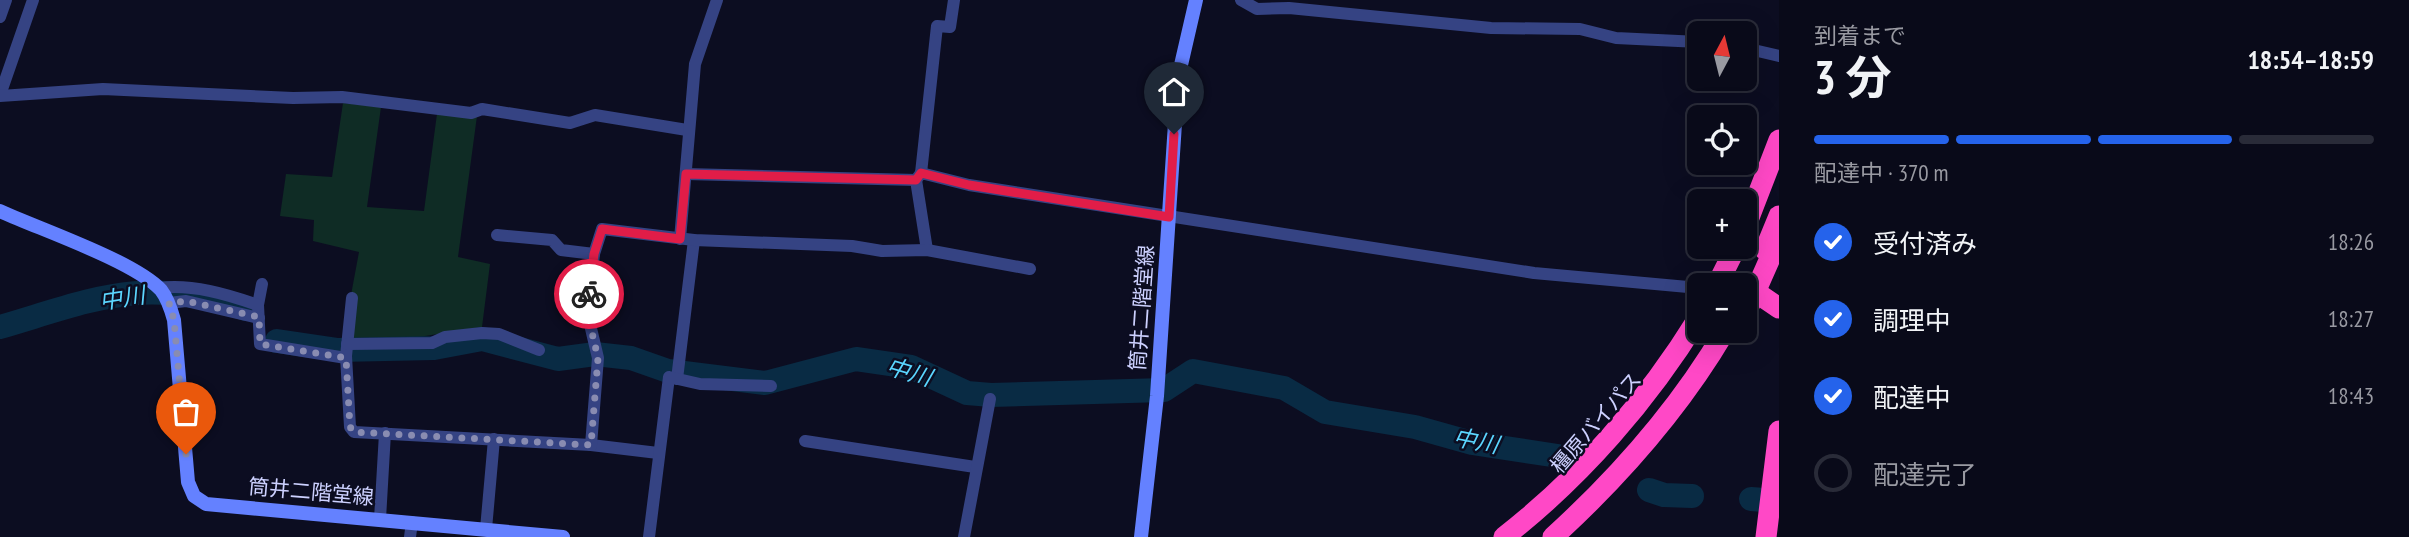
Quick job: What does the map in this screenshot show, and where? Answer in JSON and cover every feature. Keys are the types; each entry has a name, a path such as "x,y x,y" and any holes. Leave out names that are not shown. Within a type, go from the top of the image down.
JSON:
{"highway":[{"path":"1757,197 1779,140"},
{"path":"1757,214 1779,161"},
{"path":"1757,273 1779,216"},
{"path":"1757,278 1779,238"},
{"path":"1757,297 1779,308"},
{"path":"1504,537 1575,473 1619,427 1653,385 1687,335"},
{"name":"橿原バイパス","path":"1516,537 1573,488 1615,443 1667,379 1691,343"},
{"path":"1553,537 1599,495 1642,448 1678,403 1717,343"},
{"path":"1566,537 1658,446 1728,343"},
{"path":"1766,537 1779,430"}],"main road":[{"name":"筒井二階堂線","path":"1140,537 1157,391 1178,78 1196,0"},
{"path":"0,211 124,265 164,295"},
{"name":"筒井二階堂線","path":"164,295 174,320 188,482 194,496 206,503 380,519 411,530 486,529 564,537"}],"street":[{"path":"0,17 6,0"},
{"path":"33,0 0,95 103,89 293,98 342,97 471,113 482,109 570,123 595,115 687,130"},
{"path":"680,239 687,130 695,64 717,0"},
{"path":"927,250 919,176 937,26 950,27 954,0"},
{"path":"1241,0 1257,9 1289,8 1491,28 1580,29 1616,38 1687,41"},
{"path":"1757,51 1779,56"},
{"path":"686,174 919,176 1534,273 1687,287"},
{"path":"591,445 597,354 589,320 594,254 602,229 695,240 852,246 882,251 927,250 1030,269"},
{"path":"497,234 552,240 561,250 594,254"},
{"path":"678,372 695,240"},
{"path":"262,284 258,311 260,344 346,353 432,343 445,337 482,333 499,334 539,350"},
{"path":"164,295 186,301 258,311"},
{"path":"352,299 346,353 350,427 354,432 591,445 658,453"},
{"path":"678,372 700,384 771,386"},
{"path":"649,537 669,377 678,372"},
{"path":"964,537 975,467 990,399"},
{"path":"380,519 385,433"},
{"path":"486,529 494,439"},
{"path":"805,441 975,467"}],"green space":[{"path":"343,103 381,107 367,207 424,211 437,114 477,116 458,257 490,264 482,327 419,337 354,338 351,295 359,252 313,241 314,220 280,216 286,174 332,177"}],"waterway":[{"name":"中川","path":"0,327 66,307 121,295 178,294 246,309"},
{"name":"中川","path":"277,341 338,350 434,348 482,339 558,359 595,354 631,358 668,371 765,383 856,359 911,367 967,393 991,395 1164,390 1193,371 1284,388 1325,412 1415,427 1472,443 1558,456"},
{"name":"中川","path":"1649,490 1664,495 1692,496"},
{"name":"中川","path":"1751,499 1764,500"}],"way so far":[{"path":"186,454 174,320 169,303 186,301 259,317 260,344 346,358 350,427 354,432 591,445 598,358 589,320 589,294"}],"route":[{"path":"589,294 594,254 602,229 680,239 686,174 916,180 921,173 969,185 1169,217 1174,134"}]}
